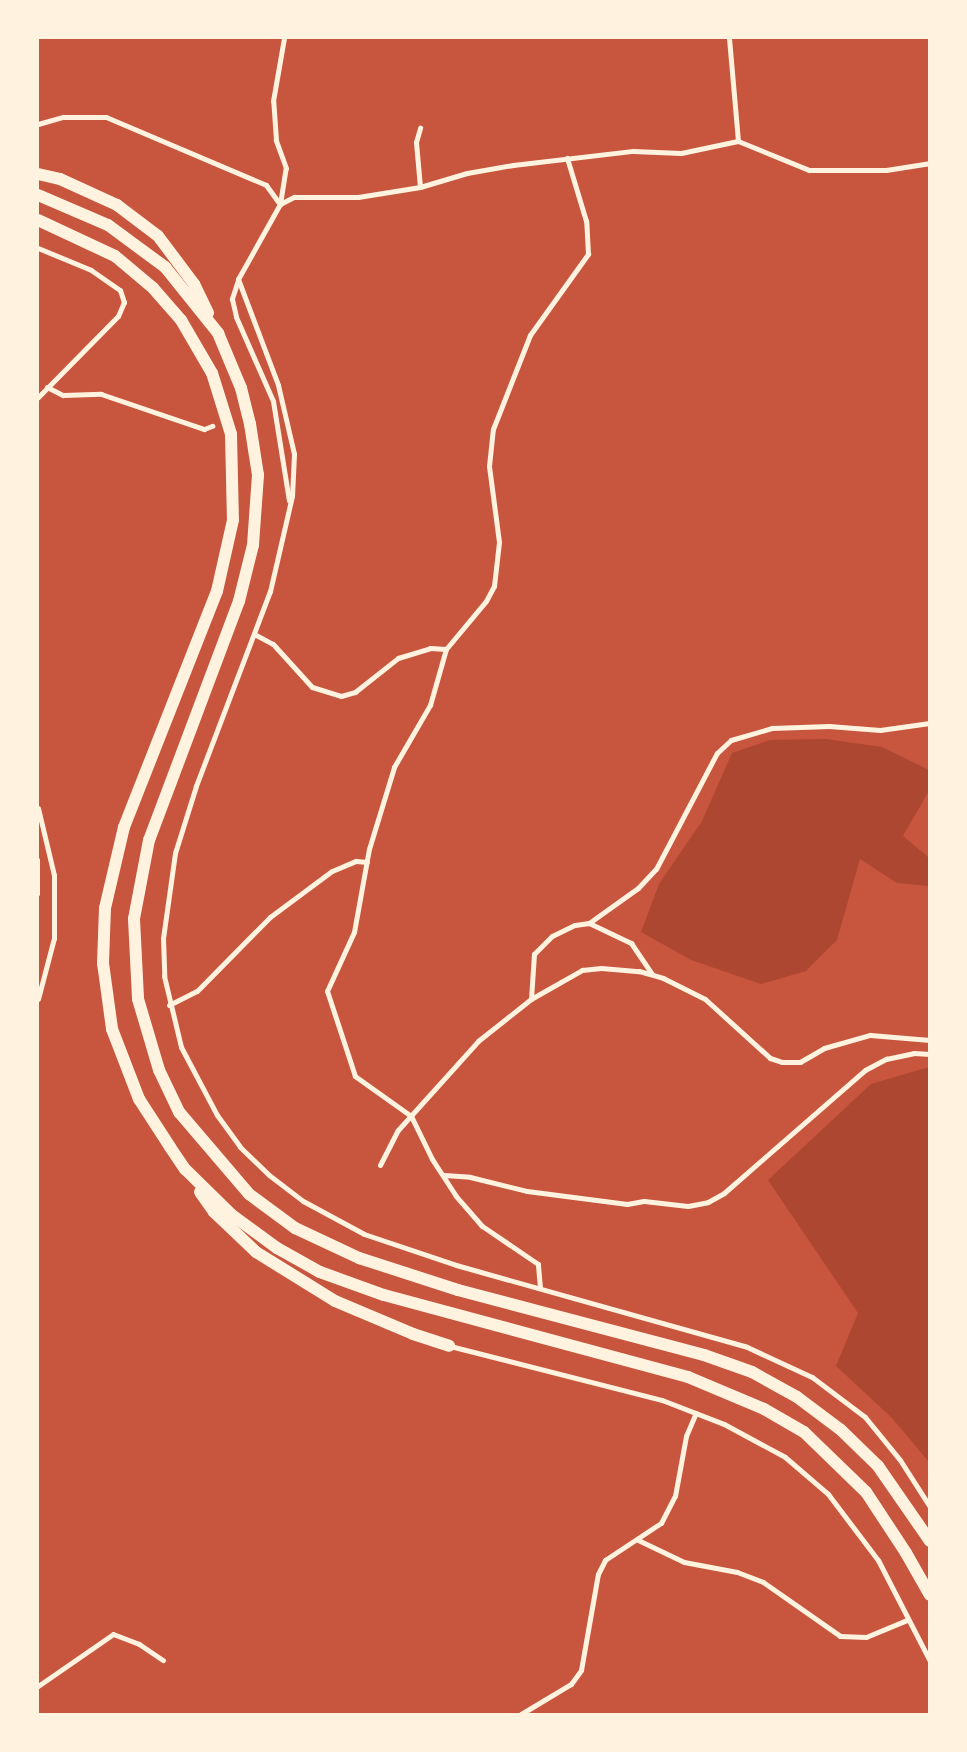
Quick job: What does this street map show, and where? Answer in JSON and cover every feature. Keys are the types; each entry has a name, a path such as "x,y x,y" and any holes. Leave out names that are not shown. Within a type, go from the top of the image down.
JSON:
{"highway":[{"path":"38,174 60,179 117,205 158,236 194,284 218,333 241,388 250,424 258,475 253,545 239,600 149,840 134,919 138,998 159,1070 179,1112 249,1194 295,1228 319,1240 359,1258 458,1290 704,1355 752,1372 797,1396 841,1430 878,1466 930,1541"},
{"path":"38,195 108,225 165,268 218,333"},
{"path":"38,220 114,256 153,288 181,320 212,373 232,434 233,520 217,591 124,827 105,908 103,963 112,1028 139,1099 214,1212 256,1252 335,1301 413,1334 449,1346"},
{"path":"185,1169 232,1215 277,1248 320,1272 384,1295 688,1377 764,1409 804,1432 866,1492 906,1553 930,1595"}],"street":[{"path":"284,38 273,101 276,140 286,168 280,204 238,280 232,299 236,317 273,401 290,506"},
{"path":"729,38 738,141"},
{"path":"38,124 63,117 106,117 266,185 280,204"},
{"path":"420,128 416,142 420,187"},
{"path":"280,204 294,197 358,197 420,187 467,172 567,158 633,151 681,153 738,141 808,170 886,170 930,163"},
{"path":"540,1288 538,1264 482,1226 456,1196 411,1116 355,1076 327,991 354,932 367,862 394,767 430,705 446,649 486,601 499,567 499,542 488,466 493,429 530,335 588,254 586,221 567,158"},
{"path":"38,248 91,270 120,290 124,302 118,316 38,397"},
{"path":"238,280 278,385 294,454 290,506 270,591 196,786 176,853 163,938 164,976 180,1047 217,1115 240,1147 283,1185 303,1201 364,1234 456,1265 748,1346 812,1377 865,1417 900,1460 930,1507"},
{"path":"47,387 63,395 100,394 204,429 212,426"},
{"path":"254,634 273,644 312,687 341,696 355,692 398,658 430,648 446,649"},
{"path":"531,999 534,954 552,936 575,925 589,923 638,888 656,869 717,753 732,740 772,728 830,726 880,730 930,723"},
{"path":"38,808 54,875 54,938 38,999"},
{"path":"169,1005 197,991 270,917 332,871 356,861 367,862"},
{"path":"589,923 631,943 653,975"},
{"path":"380,1165 398,1130 478,1041 531,999 582,970 601,968 653,975 705,999 770,1058 782,1062 800,1062 824,1048 870,1035 930,1040"},
{"path":"444,1175 470,1177 527,1192 627,1204 644,1202 688,1206 708,1202 724,1193 866,1070 886,1059 914,1053 930,1054"},
{"path":"449,1346 662,1400 696,1413 786,1456 828,1494 878,1560 924,1655 930,1661"},
{"path":"521,1714 572,1684 581,1670 598,1574 605,1560 638,1540 661,1523 675,1496 686,1436 696,1413"},
{"path":"638,1540 684,1562 737,1572 763,1582 840,1636 866,1637 906,1620"},
{"path":"38,1686 113,1634 139,1644 163,1660"}],"path":[{"path":"38,859 38,894"}],"shaded area":[{"path":"826,739 882,747 929,770 929,791 903,836 928,857 929,886 897,883 860,859 837,940 806,971 761,984 691,960 641,932 659,884 702,821 732,753 770,740"},
{"path":"930,1067 929,1462 892,1418 836,1366 858,1313 768,1180 871,1084"}]}
